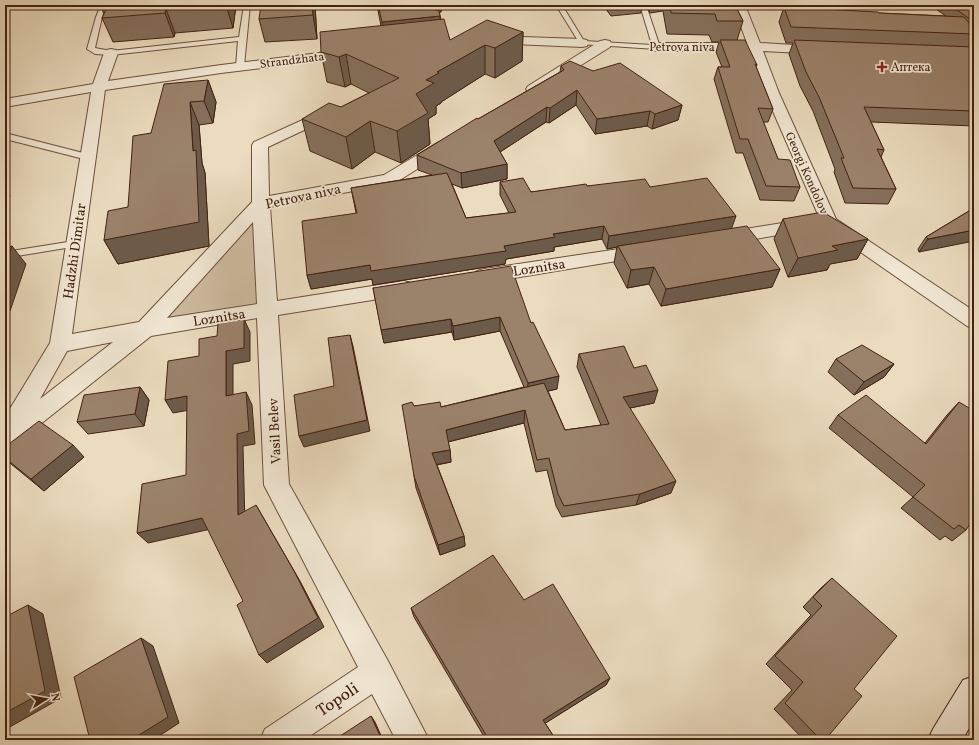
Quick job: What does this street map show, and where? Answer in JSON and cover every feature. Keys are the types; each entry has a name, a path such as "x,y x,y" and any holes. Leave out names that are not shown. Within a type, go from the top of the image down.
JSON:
{"street":[{"name":"Georgi Kondolov","path":"739,5 772,93 829,222 974,321"},
{"path":"483,40 582,43"},
{"path":"518,99 605,44"},
{"name":"Petrova niva","path":"656,47 755,47 834,50"},
{"name":"Strandzhata","path":"5,103 99,86 240,66 360,52"},
{"name":"Hadzhi Dimitar","path":"5,438 60,344 99,86 111,53"},
{"name":"Vasil Belev","path":"312,121 260,145 261,203 277,485 413,740"},
{"name":"Petrova niva","path":"5,438 145,329 261,203 390,179 457,137"},
{"path":"704,241 829,222"},
{"name":"Loznitsa","path":"470,278 665,247"},
{"name":"Loznitsa","path":"60,344 145,329 423,286"},
{"name":"Topoli","path":"276,740 377,672"},
{"path":"944,740 974,691"}],"lane":[{"path":"104,5 99,17 91,48 98,52 111,53 242,39"},
{"path":"240,66 247,5"},
{"path":"559,5 582,43"},
{"path":"643,5 656,47"},
{"name":"Petrova niva","path":"582,43 656,47"},
{"path":"5,136 88,157"},
{"path":"5,255 74,244"}],"shaded area":[{"path":"261,203 267,310 145,329"}],"building":[{"path":"108,5 212,5 166,9 165,13 102,18"},
{"path":"261,5 312,5 313,15 259,19"},
{"path":"378,5 422,5 439,11 440,16 382,22"},
{"path":"670,5 735,5 743,21 717,21 715,14 671,13"},
{"path":"950,5 974,5 974,22"},
{"path":"784,7 964,17 974,29 974,34 791,27"},
{"path":"444,19 450,40 487,20 523,32 495,48 485,45 437,72 439,73 426,80 434,83 416,94 428,113 397,131 370,121 346,137 302,119 329,103 341,107 399,78 346,54 339,57 321,52 320,32"},
{"path":"720,40 745,40 757,65 755,64 773,109 758,108 778,159 790,160 800,187 766,186 748,139 740,139 718,67 730,67"},
{"path":"794,40 974,47 974,111 864,107 884,150 877,149 896,189 853,188 841,158 844,158 819,97 806,72"},
{"path":"570,61 593,71 620,63 682,105 655,114 650,111 597,119 577,90 550,108 547,107 494,141 507,164 461,173 417,155 477,118 478,119 564,70 561,66"},
{"path":"208,80 204,101 190,102 193,151 196,150 199,222 104,240 108,211 128,207 133,136 151,133 164,84"},
{"path":"447,173 466,218 516,212 500,182 523,178 531,192 586,184 587,186 645,179 650,187 707,178 736,216 609,236 604,226 553,234 555,237 504,246 506,251 371,271 370,265 307,275 302,221 357,213 351,188"},
{"path":"974,208 974,230 928,239 926,237"},
{"path":"823,212 868,239 832,246 838,250 798,258 783,219"},
{"path":"747,226 780,269 666,289 654,267 631,270 618,246"},
{"path":"12,246 5,265 5,247"},
{"path":"511,266 531,323 533,322 559,376 528,383 500,317 453,326 451,319 381,330 373,288"},
{"path":"244,319 244,348 226,351 226,396 246,392 249,431 237,434 238,515 256,505 294,571 318,618 259,655 237,605 243,601 202,518 137,533 142,484 186,475 187,396 165,400 168,361 199,356 199,339 217,336 218,323"},
{"path":"350,335 367,420 299,436 294,395 334,386 328,338"},
{"path":"862,345 894,364 864,382 836,359"},
{"path":"624,346 634,368 646,365 658,390 623,397 676,481 640,494 564,506 558,494 549,458 537,460 525,410 446,430 450,450 432,453 464,536 438,545 414,476 402,405 412,402 414,406 440,402 441,407 544,383 565,430 609,424 579,354"},
{"path":"140,387 135,414 77,422 84,395"},
{"path":"866,395 926,444 959,402 974,411 974,518 966,530 959,525 954,529 913,497 925,485 838,415"},
{"path":"39,421 73,445 31,479 5,458 5,447"},
{"path":"493,555 524,600 553,584 610,678 543,720 556,740 489,740 411,608"},
{"path":"832,578 897,636 854,689 862,696 825,740 821,740 785,703 803,682 775,656 822,606 813,597"},
{"path":"28,605 45,691 5,713 5,617"},
{"path":"141,638 168,717 131,740 90,740 74,677"},
{"path":"371,716 382,740 334,740"}],"place":[{"name":"Аптека","path":"882,67"}]}
